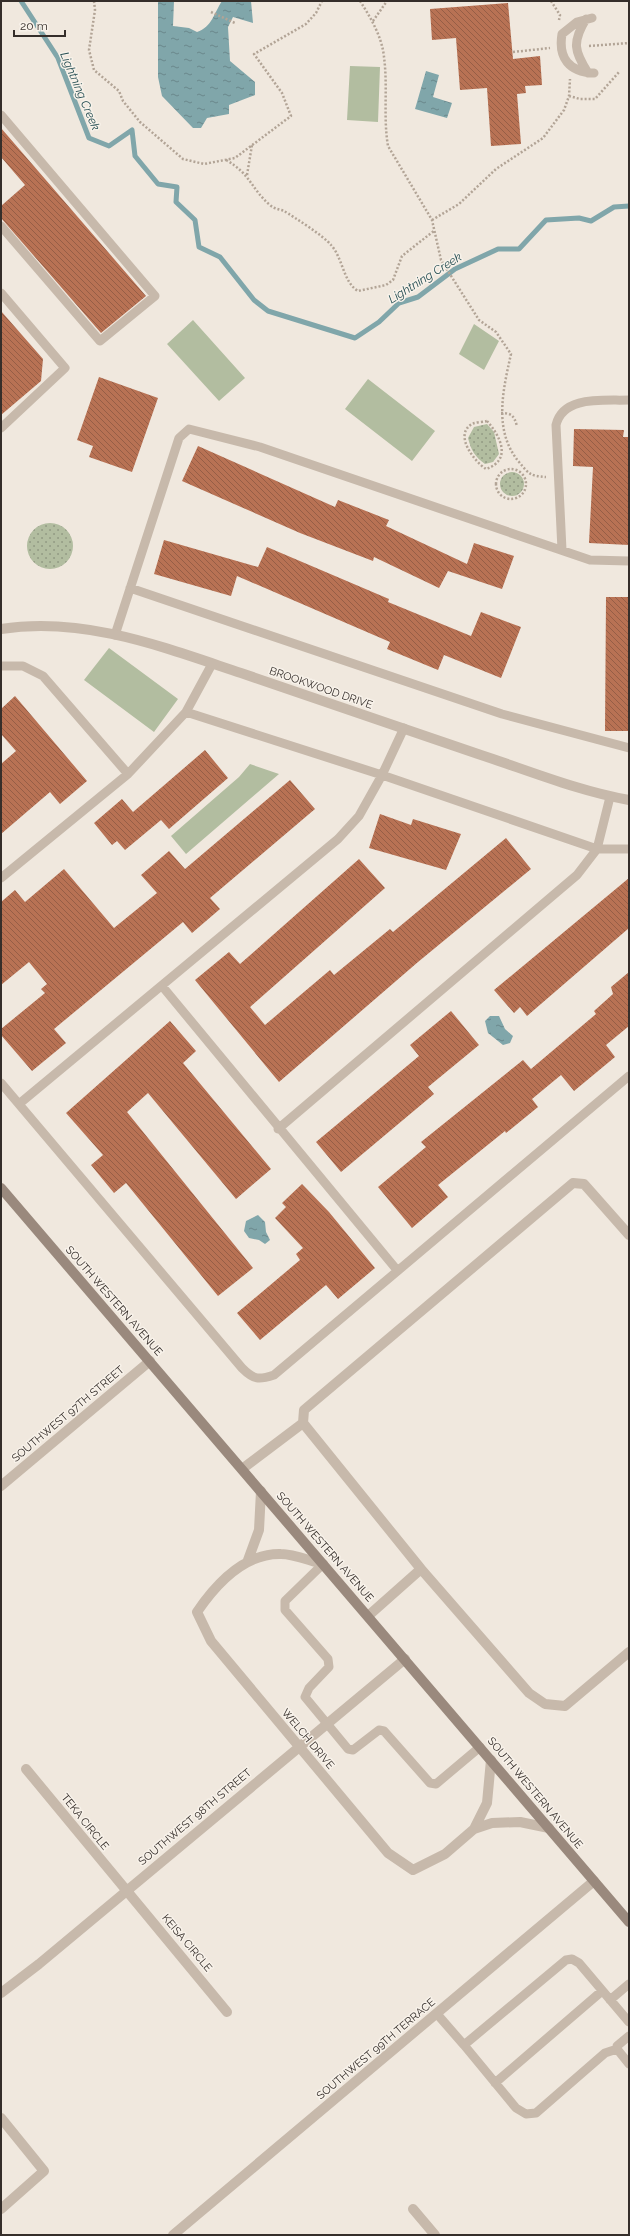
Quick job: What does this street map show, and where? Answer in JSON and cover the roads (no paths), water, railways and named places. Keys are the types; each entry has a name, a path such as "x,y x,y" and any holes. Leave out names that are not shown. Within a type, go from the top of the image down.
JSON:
{"main road":[{"name":"SOUTH WESTERN AVENUE","path":"1,1188 629,1922"}],"street":[{"name":"BROOKWOOD DRIVE","path":"1,629 41,625 68,626 115,634 142,641 610,796 629,800"},
{"path":"242,1469 302,1423 304,1410 573,1183 584,1184 629,1235"},
{"name":"SOUTHWEST 97TH STREET","path":"1,1486 150,1361"},
{"path":"302,1423 421,1569 529,1693 545,1704 565,1706 629,1652"},
{"path":"248,1560 259,1530 261,1491"},
{"name":"WELCH DRIVE","path":"323,1564 282,1554 248,1560 213,1589 197,1612 210,1641 388,1853 413,1870 445,1854 474,1829 492,1823 511,1821 549,1828"},
{"path":"368,1616 421,1569"},
{"name":"SOUTHWEST 98TH STREET","path":"1,1992 39,1964 404,1659"},
{"name":"WELCH DRIVE","path":"474,1829 486,1803 491,1760"},
{"name":"TEKA CIRCLE","path":"26,1769 126,1890"},
{"name":"SOUTHWEST 99TH TERRACE","path":"173,2235 594,1881"},
{"name":"KEISA CIRCLE","path":"126,1890 227,2012"},
{"path":"1,2118 44,2171 1,2209"},
{"path":"413,2209 435,2235"}],"lane":[{"path":"589,19 578,33 575,46 578,57 591,73 572,67 563,58 560,46 562,34 577,22 589,19"},
{"path":"1,115 155,296 100,342 1,226"},
{"path":"1,293 65,368 1,428"},
{"path":"562,550 556,424 559,414 574,403 629,400"},
{"path":"115,634 179,438 189,429 260,447 590,560 629,561"},
{"path":"130,588 502,714 629,748"},
{"path":"1,878 128,774 186,712 212,664"},
{"path":"1,666 23,666 43,676 128,774"},
{"path":"186,712 382,775 597,849 629,849"},
{"path":"19,1104 338,838 359,816 382,775 404,728"},
{"path":"278,1129 577,875 597,849 610,796"},
{"path":"162,986 278,1129 397,1270"},
{"path":"1,1083 250,1376 262,1379 274,1375 629,1076"},
{"path":"323,1564 285,1601 285,1610 328,1659 329,1667 309,1688 305,1697 348,1749 353,1750 379,1730 384,1732 430,1783 436,1784 480,1747"},
{"path":"464,2045 566,1960 572,1958 579,1963 629,2022"},
{"path":"610,2000 629,1984"},
{"path":"495,2083 602,1991"},
{"path":"437,2014 516,2108 526,2114 536,2113 605,2053 617,2049 617,2046 629,2036"},
{"path":"617,2049 629,2064"}],"water":[{"path":"158,1 174,1 173,26 189,28 197,32 206,27 222,1 251,1 253,23 233,17 228,27 230,61 255,82 255,95 229,105 229,114 207,118 201,128 193,128 162,96 158,77"},
{"path":"426,71 439,75 433,97 452,103 447,118 415,109"},
{"path":"490,1016 499,1016 505,1029 513,1036 510,1043 503,1045 488,1033 485,1021"},
{"path":"258,1215 265,1222 266,1232 270,1240 265,1244 259,1240 249,1238 244,1231 246,1221"}],"waterway":[{"name":"Lightning Creek","path":"21,1 58,58 89,138 109,146 132,130 135,156 158,184 177,187 176,202 195,220 199,247 220,257 254,300 268,311 355,338 379,322 399,303 418,297 455,269 498,249 519,249 546,220 579,218 591,221 614,207 629,206"}]}
